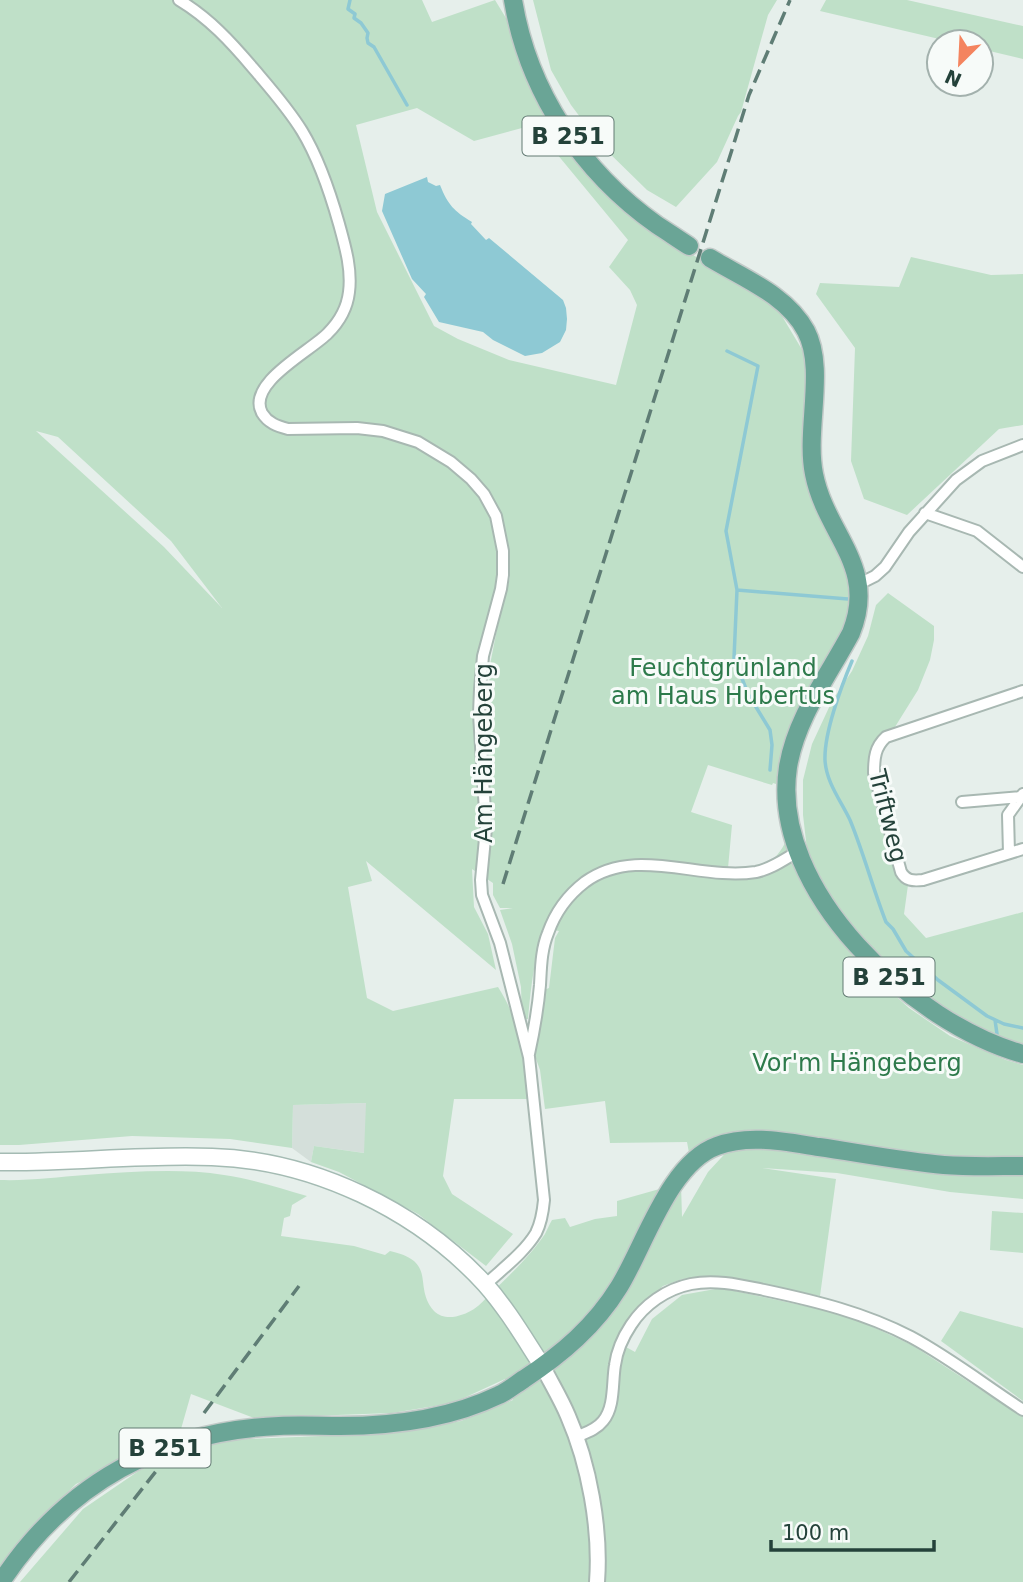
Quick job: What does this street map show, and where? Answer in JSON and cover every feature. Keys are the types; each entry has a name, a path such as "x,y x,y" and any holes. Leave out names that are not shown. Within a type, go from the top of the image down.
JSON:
{"main road":[{"name":"B 251","path":"513,0 534,72 563,130 592,167 618,193 689,246"},
{"name":"B 251","path":"710,258 768,292 790,310 806,331 814,359 811,447 815,480 827,513 852,562 859,584 859,604 851,634 804,717 788,767 790,818 799,851 809,875 833,915 862,951 892,981 977,1037 1023,1054"},
{"name":"B 251","path":"1,1582 28,1545 62,1510 102,1479 147,1454 216,1432 283,1426 370,1426 440,1416 502,1394 543,1367 577,1339 607,1305 625,1278 658,1210 676,1180 696,1159 716,1146 756,1140 946,1165 1023,1166"},
{"path":"0,1162 190,1156 240,1159 281,1167 333,1183 383,1205 423,1230 466,1265 514,1321 543,1367"}],"street":[{"name":"Am Hängeberg","path":"179,0 206,19 232,44 302,131 330,196 349,265 349,294 342,316 327,334 270,380 262,390 259,405 261,411 269,421 288,429 357,428 383,431 418,442 451,462 471,479 484,494 496,516 503,551 503,575 483,656 480,690 486,828 482,895 500,943 529,1057 544,1193 542,1215 534,1236 485,1285"},
{"path":"859,584 885,567 925,513 966,471 1000,453 1023,445"},
{"path":"925,513 977,531 1023,567"},
{"name":"Triftweg","path":"1023,691 893,734 879,744 874,760 874,773 894,847 901,872 907,879 923,880 1023,849"},
{"path":"1009,853 1008,815 1022,796"},
{"path":"962,802 1022,796"},
{"path":"529,1057 546,939 558,912 580,886 602,871 627,865 656,865 733,873 759,872 799,851"},
{"path":"576,1437 598,1427 608,1415 617,1354 623,1337 637,1317 664,1294 694,1283 733,1284 810,1300 866,1316 911,1337 1023,1410"},
{"path":"543,1367 568,1415 586,1473 595,1522 597,1582"}],"shaded area":[{"path":"367,1103 365,1153 314,1146 311,1162 292,1148 293,1105"}],"green space":[{"path":"0,0 422,0 432,22 495,0 509,23 528,82 578,164 670,242 776,306 807,358 813,447 851,584 849,623 790,738 776,784 708,765 691,812 732,825 728,868 754,867 768,862 780,852 785,843 840,937 871,974 909,1008 950,1036 1023,1065 1023,1199 950,1192 837,1173 762,1168 836,1179 820,1296 718,1276 682,1279 663,1286 641,1306 617,1342 635,1352 652,1319 682,1295 721,1288 847,1315 912,1345 1023,1417 1023,1582 20,1582 83,1509 140,1470 224,1440 394,1433 461,1421 513,1400 505,1379 453,1403 392,1413 254,1418 191,1394 179,1436 76,1484 26,1533 0,1570 0,1180 172,1171 224,1175 307,1196 292,1205 290,1216 284,1218 281,1236 354,1246 385,1255 390,1251 405,1256 420,1268 425,1293 434,1311 443,1316 454,1317 476,1307 504,1280 539,1242 552,1220 565,1218 570,1227 617,1216 617,1201 663,1188 663,1215 681,1184 682,1217 708,1172 745,1132 716,1139 689,1153 687,1142 610,1143 605,1101 545,1109 540,1070 535,1056 544,990 549,988 555,938 559,931 554,930 556,923 546,921 534,969 528,1019 522,1019 521,987 512,944 500,910 513,908 500,908 493,895 493,883 472,869 474,907 488,934 496,970 366,861 372,881 348,887 367,998 393,1011 498,987 512,1013 524,1055 531,1099 454,1099 443,1176 452,1194 513,1234 486,1266 418,1214 339,1172 311,1162 314,1146 364,1153 366,1103 293,1105 292,1148 230,1139 132,1136 0,1145","holes":["417,108 474,141 533,125 628,240 609,267 630,290 637,305 616,385 509,360 434,326 377,212 356,125","386,426 430,445 483,483 502,520 510,577 489,670 492,733 480,764 474,702 480,658 498,590 497,526 475,488 445,462 418,446 379,431","36,431 58,437 171,541 222,608 164,547"]},
{"path":"533,0 777,0 768,15 741,112 717,162 676,207 647,190 601,145 571,105 551,70"},
{"path":"826,0 907,0 1023,26 1023,59 995,52 995,28 925,28 925,36 820,11"},
{"path":"911,257 991,275 1023,274 1023,425 999,429 907,515 864,499 851,461 855,348 816,294 820,283 899,287"},
{"path":"888,593 934,626 930,660 918,690 880,751 878,772 908,885 904,914 926,938 1023,912 1023,1047 975,1029 928,1001 875,954 830,901 808,858 803,815 803,780 812,744 832,701 852,671 868,636 876,605"},
{"path":"992,1211 1023,1213 1023,1253 990,1250"},
{"path":"960,1311 1023,1328 1023,1401 941,1341"}],"water":[{"path":"427,177 428,182 440,185 452,207 472,222 486,240 489,238 563,300 567,319 566,330 560,342 542,353 525,356 483,332 439,322 424,297 426,294 412,279 382,211 385,194"}],"waterway":[{"path":"350,0 348,9 355,14 354,18 368,33 368,43 374,47 407,105"},
{"path":"727,351 758,366 726,531 737,590 734,658 748,694 770,730 770,770"},
{"path":"737,590 848,599"},
{"path":"852,661 830,724 825,749 826,768 831,784 850,820 886,922 906,951 938,980 987,1016 1004,1024 1023,1028"},
{"path":"995,1020 997,1034"}],"railway":[{"path":"503,884 749,95 790,0"},
{"path":"204,1413 299,1286"},
{"path":"69,1582 157,1470"}],"park label":[{"name":"Feuchtgrünland am Haus Hubertus","path":"723,682"},
{"name":"Vor'm Hängeberg","path":"857,1063"}]}
